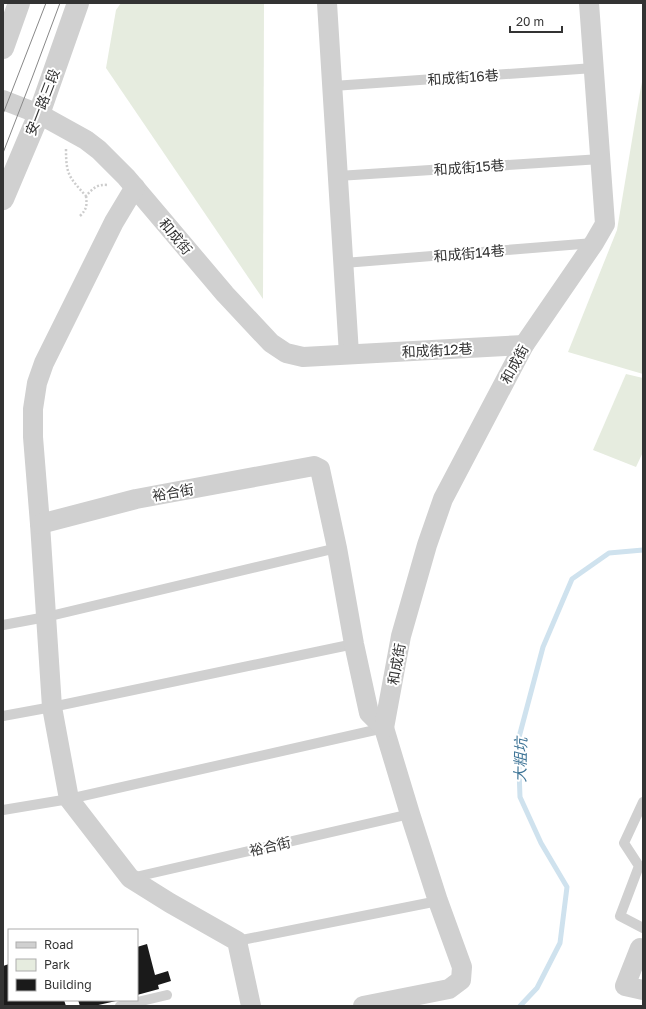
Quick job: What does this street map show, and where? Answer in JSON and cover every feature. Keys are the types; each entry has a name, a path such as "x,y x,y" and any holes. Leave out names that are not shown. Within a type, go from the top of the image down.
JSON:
{"street":[{"path":"3,48 19,3"},
{"name":"安一路三段","path":"3,199 39,114 78,3"},
{"path":"327,3 349,354"},
{"name":"和成街","path":"384,728 401,636 427,545 443,499 524,346 594,243 605,224 589,3"},
{"name":"和成街","path":"3,100 39,114 86,140 98,150 134,187 225,294 271,344 286,353 303,357 349,354"},
{"path":"134,187 114,222 47,356 37,383 33,408 33,437 52,707 69,799 130,878 170,903 237,941 251,1006"},
{"name":"和成街12巷","path":"349,354 524,346"},
{"name":"裕合街","path":"40,524 136,499 314,466 320,469 337,548 354,644 370,712 384,728 438,901 462,967 461,980 449,989 363,1006"},
{"path":"643,949 640,948 626,986 643,990"}],"lane":[{"name":"和成街16巷","path":"332,86 594,68"},
{"name":"和成街15巷","path":"338,176 600,158"},
{"name":"和成街14巷","path":"344,263 594,243"},
{"path":"3,625 46,617 337,548"},
{"path":"3,716 354,644"},
{"path":"3,810 69,799 384,728"},
{"path":"643,802 624,843 639,866 620,916 643,928"},
{"name":"裕合街","path":"130,878 410,814"},
{"path":"237,941 438,901"},
{"path":"120,1006 166,995"}],"path":[{"path":"66,145 66,164 68,175 86,196"},
{"path":"80,216 85,211 86,196 92,189 98,185 105,184 111,186"}],"green space":[{"path":"121,3 264,3 263,299 106,68 116,10"},
{"path":"643,77 643,374 568,352 617,230"},
{"path":"626,374 643,378 643,452 636,467 593,450"}],"building":[{"path":"147,944 155,975 168,971 171,981 158,985 159,989 138,995 138,947"},
{"path":"8,964 8,1001 64,1001 66,1006 3,1006 3,966"},
{"path":"78,1001 116,1001 94,1006 80,1006"}],"waterway":[{"name":"大粗坑","path":"520,1006 537,988 560,943 567,887 541,843 520,797 518,741 543,647 572,579 609,553 643,550"}],"tram line":[{"path":"3,114 46,3"},
{"path":"3,153 60,3"}]}
